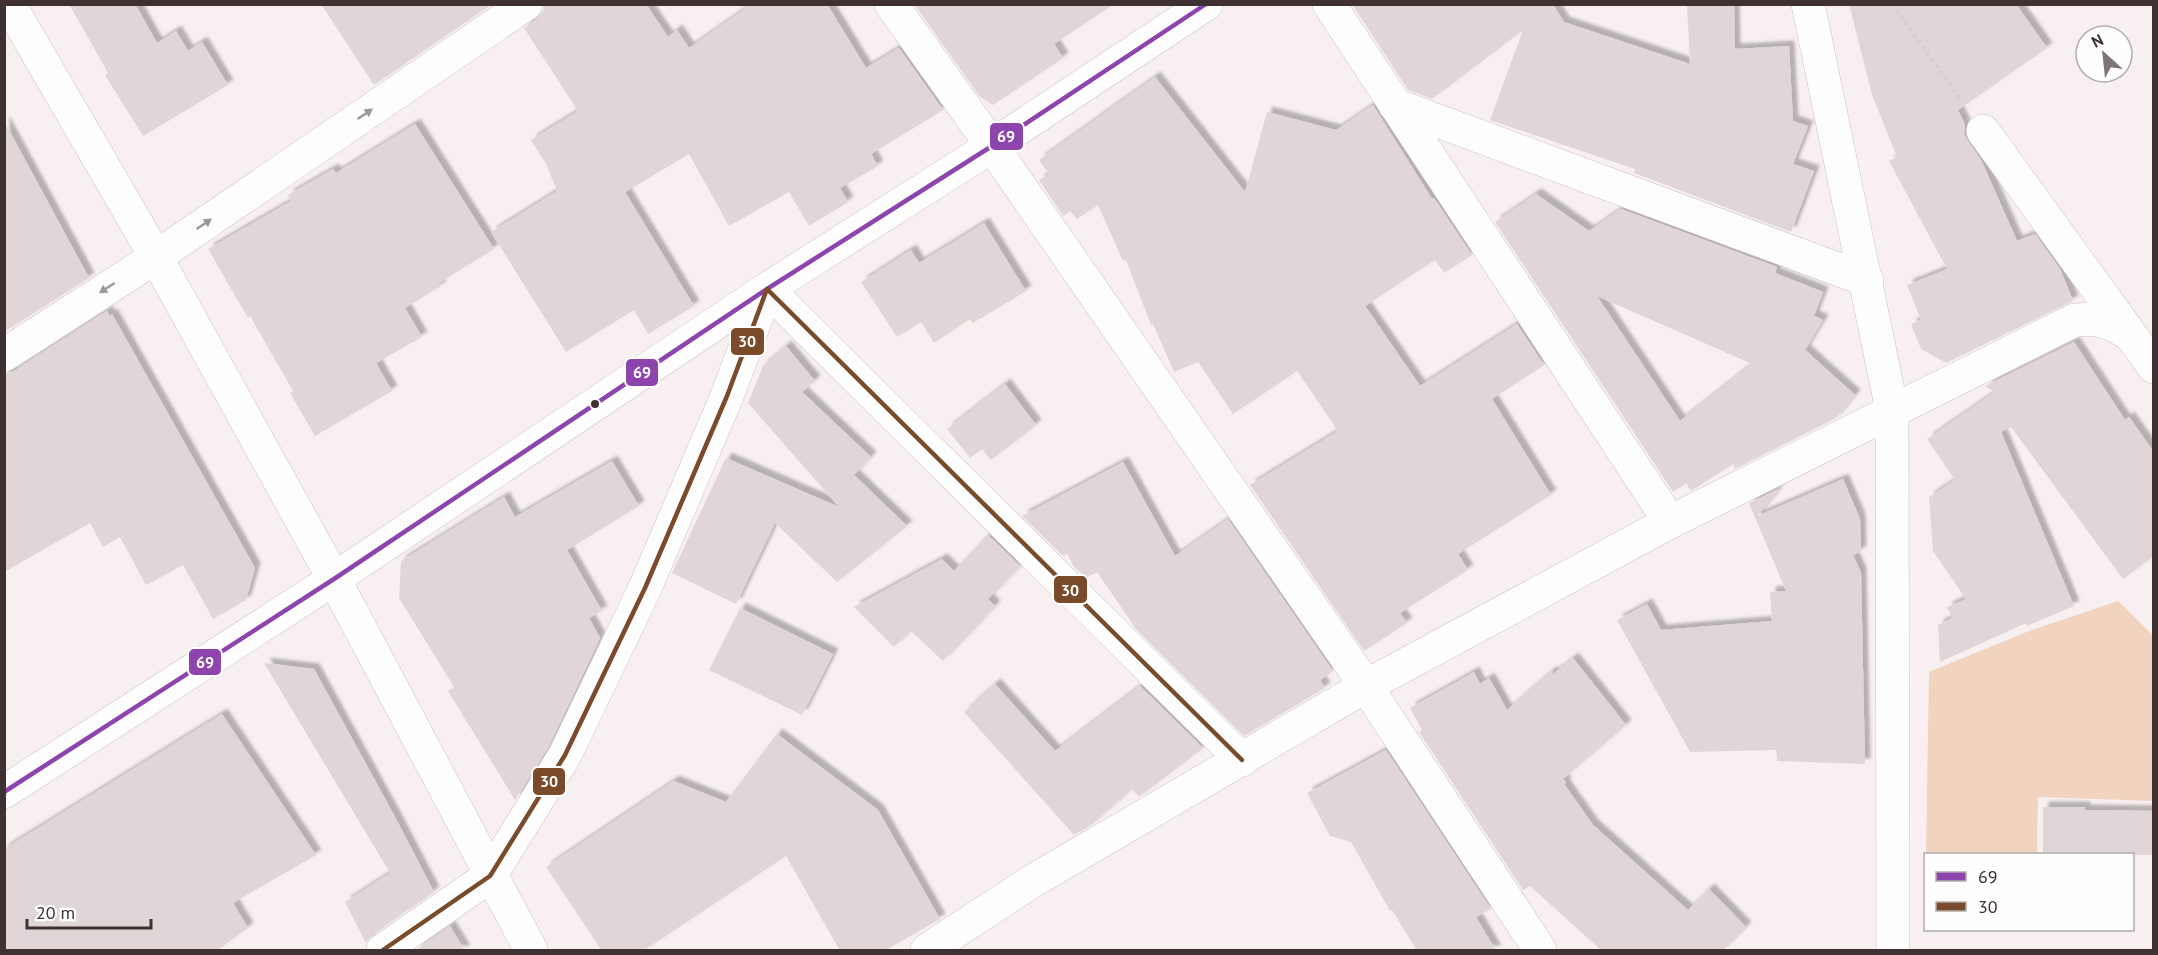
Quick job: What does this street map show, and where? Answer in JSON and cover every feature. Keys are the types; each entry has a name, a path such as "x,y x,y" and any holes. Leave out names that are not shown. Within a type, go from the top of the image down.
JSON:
{"street":[{"path":"9,4 156,256 334,579 531,951"},
{"path":"4,355 156,256 526,4"},
{"path":"891,4 1366,686 1540,951"},
{"path":"4,792 334,579 767,289 992,146 1206,4"},
{"path":"1329,4 1670,522"},
{"path":"1808,4 1867,280 1892,410 1893,951"},
{"path":"1395,105 1867,280"},
{"path":"1983,131 2154,367"},
{"path":"767,289 1242,759"},
{"path":"383,951 490,876 565,755 645,588 727,396 767,289"},
{"path":"927,951 1031,882 1366,686 1670,522 2075,320 2098,318 2129,334"}],"path":[{"path":"1892,4 1983,131"}],"shaded area":[{"path":"2118,601 2153,635 2153,801 2038,797 2037,853 1926,853 1929,672 2029,631"}],"building":[{"path":"69,4 135,4 157,43 176,31 188,51 202,42 228,85 143,136 105,75 108,73"},
{"path":"321,4 492,4 374,85"},
{"path":"544,4 646,4 668,37 677,30 689,48 752,4 827,4 866,68 899,48 943,110 871,154 878,166 840,188 848,202 809,226 789,192 729,226 689,154 625,192 694,306 648,334 634,310 566,352 491,232 557,191 546,164 531,140 578,111 524,28 543,13"},
{"path":"914,4 1114,4 1054,44 1063,58 993,105 980,97"},
{"path":"1352,4 1556,4 1554,6 1564,22 1690,64 1687,4 1734,4 1735,49 1789,46 1793,121 1808,126 1793,164 1814,171 1791,232 1634,173 1635,169 1490,120 1523,30 1432,99 1408,90"},
{"path":"1849,4 2016,4 2047,48 1958,110 1965,125 1964,134 1981,160 2017,241 2035,234 2060,269 2073,301 1946,363 1921,349 1911,324 1921,320 1907,285 1947,269 1889,161 1897,157 1872,95"},
{"path":"1155,77 1245,192 1267,112 1336,130 1373,105 1432,199 1434,198 1472,255 1444,273 1435,260 1365,306 1420,386 1517,324 1544,365 1492,399 1551,495 1458,554 1468,570 1400,613 1407,623 1364,651 1250,485 1338,431 1297,371 1233,414 1198,362 1174,372 1153,324 1151,325 1126,260 1123,261 1098,205 1077,219 1070,211 1063,216 1039,180 1049,174 1039,160"},
{"path":"4,121 89,278 4,332"},
{"path":"415,124 494,249 439,283 441,286 405,308 422,337 376,363 392,391 315,436 290,393 293,391 208,249 291,201 288,195 333,169 336,173"},
{"path":"1536,194 1589,231 1621,209 1777,267 1775,273 1823,292 1814,316 1823,320 1805,350 1855,395 1836,418 1735,469 1733,464 1691,491 1686,483 1673,492 1495,222","holes":["1597,296 1752,364 1680,421"]},
{"path":"984,223 1026,291 973,323 970,319 934,343 921,322 897,337 861,282 911,250 919,263"},
{"path":"107,311 110,316 112,314 255,568 246,600 213,619 183,565 146,585 120,537 103,547 90,523 4,572 4,374 14,371"},
{"path":"2074,342 2125,420 2129,417 2153,451 2154,556 2123,579 2011,427 2001,432 2074,606 2027,626 2026,623 1940,662 1938,625 1952,618 1947,607 1966,599 1933,551 1929,497 1955,480 1927,439 1995,392 1985,386"},
{"path":"786,346 815,381 802,392 871,457 854,475 907,526 837,582 775,523 736,604 672,573 726,458 839,507 748,403 763,366"},
{"path":"1005,384 1036,425 991,460 982,449 970,458 947,429"},
{"path":"612,461 639,506 567,550 602,611 589,618 600,638 549,746 515,800 448,691 454,687 399,598 401,561 504,497 515,517"},
{"path":"1123,462 1175,556 1228,519 1333,671 1320,680 1325,688 1244,736 1136,629 1097,572 1086,578 1074,567 1067,554 1063,556 1022,516"},
{"path":"1843,479 1860,519 1861,552 1853,555 1861,573 1865,764 1777,761 1776,750 1690,752 1617,620 1647,604 1661,630 1772,621 1770,592 1786,591 1749,503 1779,489 1757,516"},
{"path":"988,535 1020,566 988,599 995,606 943,661 911,631 894,647 854,607 942,559 954,571"},
{"path":"740,608 833,654 802,715 709,670"},
{"path":"1573,658 1626,725 1563,779 1566,783 1564,784 1593,825 1688,910 1709,889 1746,927 1722,951 1602,951 1530,886 1523,890 1419,732 1422,730 1410,708 1474,672 1480,684 1489,678 1507,710 1552,671 1553,674"},
{"path":"264,663 314,669 434,892 372,935 366,943 345,902 390,873"},
{"path":"995,684 1055,751 1140,686 1203,748 1139,797 1132,789 1090,826 1074,835 964,712"},
{"path":"222,714 316,855 233,903 248,928 216,951 4,951 4,849"},
{"path":"777,734 878,810 940,919 884,951 840,951 786,856 643,951 602,951 546,867 674,781 726,802"},
{"path":"1386,750 1491,909 1476,917 1496,951 1417,951 1392,910 1390,911 1351,842 1330,836 1307,793"},
{"path":"2043,807 2154,811 2154,855 2043,853"},
{"path":"450,926 465,951 415,951"}],"transit line":[{"name":"69","path":"4,792 334,579 767,289 992,146 1206,4"},
{"name":"30","path":"383,950 490,876 565,755 645,588 727,396 767,289 1242,760"}]}
